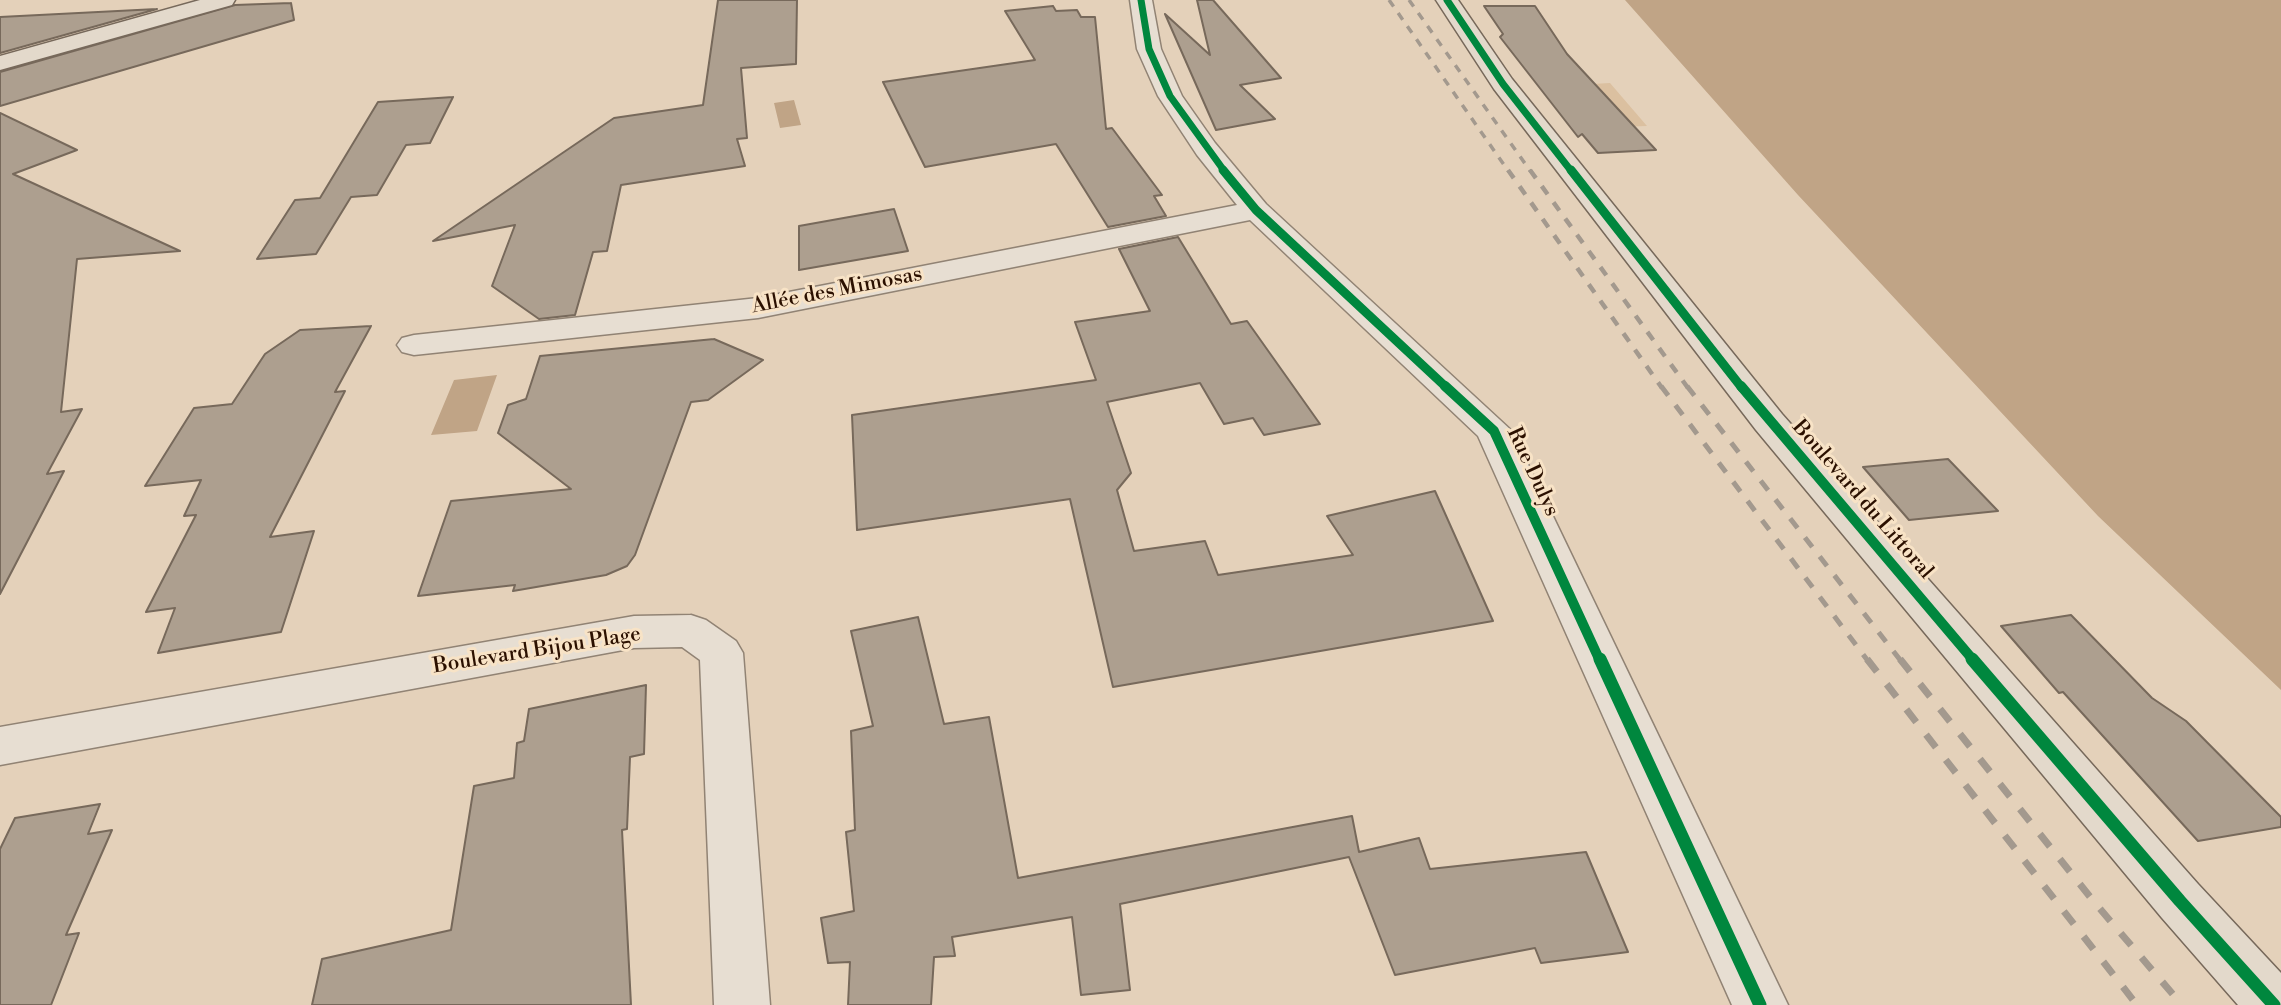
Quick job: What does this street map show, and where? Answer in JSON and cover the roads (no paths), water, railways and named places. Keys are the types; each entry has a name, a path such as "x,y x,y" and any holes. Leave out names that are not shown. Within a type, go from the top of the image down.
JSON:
{"main road":[{"path":"0,63 224,0"},
{"name":"Boulevard du Littoral","path":"1447,0 1519,106 1769,422 2180,901 2274,1005"}],"street":[{"name":"Rue Dulys","path":"1141,0 1149,49 1170,96 1206,149 1256,210 1494,431 1760,1005"},
{"name":"Allée des Mimosas","path":"414,345 758,308 1256,210"},
{"name":"Boulevard Bijou Plage","path":"0,746 634,632 691,631 721,653 742,1005"}],"railway":[{"path":"1389,0 1509,172"},
{"path":"1409,0 1531,172"},
{"path":"1508,170 1662,388"},
{"path":"1530,170 1688,388"},
{"path":"1661,386 1868,661"},
{"path":"1687,386 1901,661"},
{"path":"1867,659 2137,1005"},
{"path":"1900,659 2095,903 2182,1005"}]}
